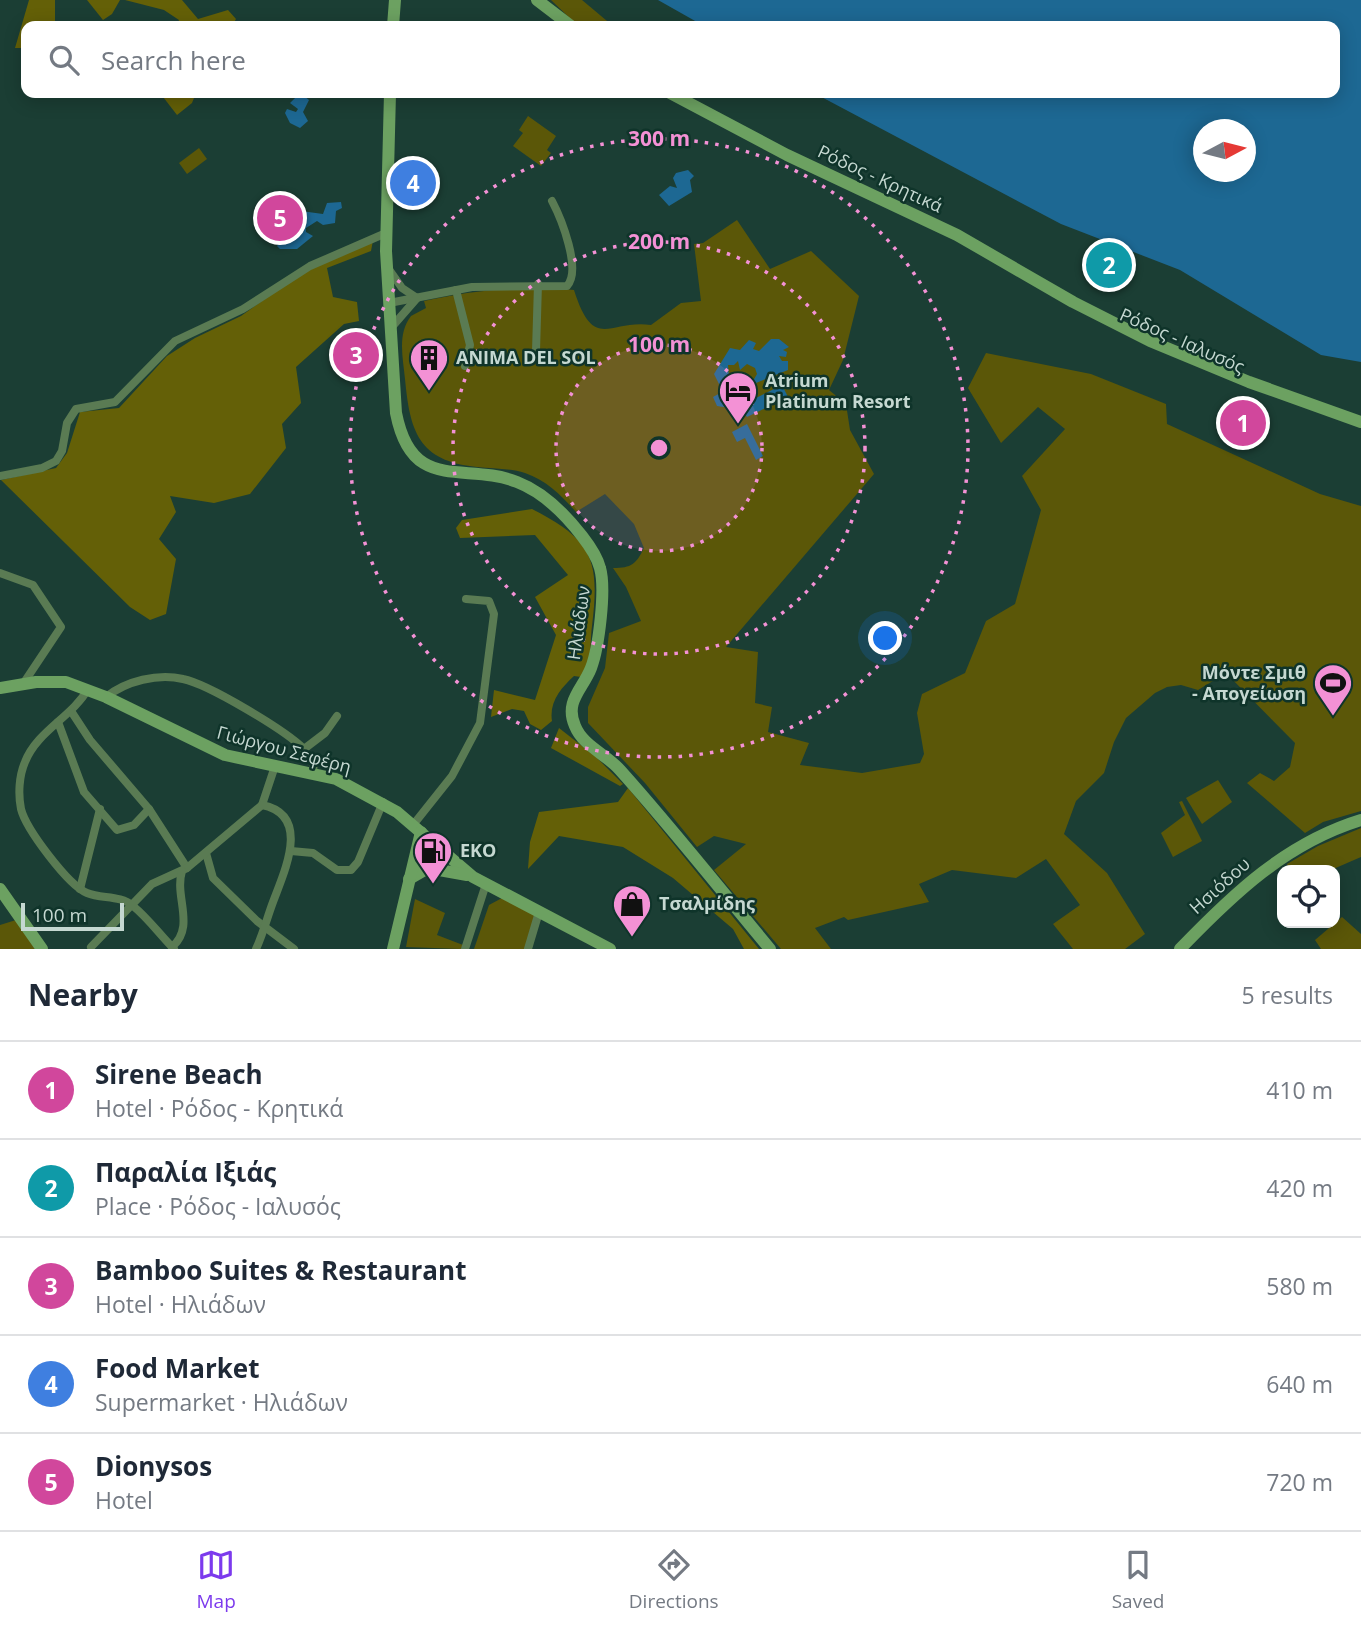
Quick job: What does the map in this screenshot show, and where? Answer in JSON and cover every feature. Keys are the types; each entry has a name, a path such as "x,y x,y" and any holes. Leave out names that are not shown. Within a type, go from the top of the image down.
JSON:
{"main road":[{"path":"393,21 395,0"},
{"path":"537,0 564,21"},
{"name":"Ηλιάδων","path":"390,98 386,233 398,423 414,454 440,470 505,478 531,489 568,520 593,552 601,570 599,617 590,670 572,702 575,727 586,743 614,764 678,835 770,949"},
{"name":"Ρόδος - Κρητικά","path":"679,98 787,155 957,235 1073,302"},
{"name":"Ρόδος - Ιαλυσός","path":"1073,302 1150,341 1230,374 1361,422"},
{"name":"Ρόδος - Ιαλυσός","path":"1073,302 1107,327 1136,342 1247,389 1361,430"},
{"name":"Γιώργου Σεφέρη","path":"0,688 58,681 88,689 218,752 336,779 383,802 473,877 610,949"},
{"name":"Ησιόδου","path":"1180,949 1237,892 1288,853 1361,820"},
{"path":"393,949 417,828"},
{"path":"409,879 418,871 434,867 473,877"},
{"path":"0,889 42,949"}],"street":[{"path":"389,303 456,290 538,284 567,286 571,281 569,244 563,220 552,201"},
{"path":"0,476 42,468 56,461 71,414 83,406 107,405 122,398 175,341 243,309 310,265 386,233"},
{"path":"387,267 402,288 417,298"},
{"path":"536,351 538,284"},
{"path":"456,290 471,345 465,366"},
{"path":"390,329 417,298"},
{"path":"0,573 33,585 61,627 23,684"},
{"path":"417,828 459,764 483,711 494,614 489,601 466,599"},
{"path":"106,697 127,684 150,679 185,679 264,720 304,749"},
{"path":"88,689 71,711 38,741 25,761 19,788 26,821 63,873 80,889 133,905 173,948 182,934 184,912 179,880 184,870"},
{"path":"71,711 90,740 149,809 184,870"},
{"path":"304,749 325,733 337,716"},
{"path":"58,722 84,792 117,830 134,825 149,809"},
{"path":"304,749 304,755 314,762 313,772"},
{"path":"91,947 152,884 184,870 262,805 275,766"},
{"path":"291,851 313,853 337,870 351,870 358,862 383,802"},
{"path":"256,949 291,851 289,825 271,807 262,805"},
{"path":"80,889 100,809"},
{"path":"205,853 213,878 264,926 294,949"},
{"path":"464,949 486,884"},
{"path":"528,949 539,912"}],"shaded area":[{"path":"29,0 55,0 55,21 23,21"},
{"path":"87,0 120,0 112,14 103,20"},
{"path":"125,0 182,0 198,19 228,10 236,19 179,21 164,10"},
{"path":"551,0 582,0 607,21 573,21"},
{"path":"21,27 21,48 15,48"},
{"path":"164,98 194,98 192,103 177,115"},
{"path":"528,116 556,136 547,150 551,153 541,166 513,146 523,133 519,130"},
{"path":"199,148 207,159 187,174 179,163"},
{"path":"737,220 770,269 811,251 859,296 843,360 829,390 846,404 850,430 874,474 726,647 758,652 755,703 772,707 768,732 809,743 800,765 862,773 920,763 924,754 917,713 922,694 965,673 986,621 1015,604 1041,510 1022,476 1065,429 1038,407 1001,443 968,388 986,353 1091,374 1166,404 1167,424 1320,494 1361,506 1361,811 1323,822 1305,833 1247,783 1260,773 1274,781 1290,767 1295,743 1226,673 1198,690 1181,685 1167,687 1155,693 1126,718 1114,742 1104,773 1076,801 1064,834 1107,873 1145,934 1125,949 1073,949 1053,924 1080,905 1046,859 1016,878 952,870 919,884 929,902 848,920 844,917 815,928 831,949 781,949 714,870 746,844 714,836 697,847 645,783 588,723 588,707 605,668 609,633 641,621 626,587 613,568 633,564 644,548 634,524 605,494 576,512 553,489 533,476 513,470 457,464 430,450 414,428 402,355 404,330 411,316 426,308 424,301 480,291 517,288 574,290 581,309 596,327 604,329 636,324 651,325 681,303 701,301 694,244 703,243"},
{"path":"374,235 371,251 327,268 333,297 357,302 359,321 344,324 296,367 301,403 282,424 286,448 250,494 214,503 170,496 176,512 159,539 176,559 166,614 150,620 130,607 1,480 56,468 67,453 80,412 119,408 167,356 195,338 241,316 308,268"},
{"path":"532,509 568,531 580,542 593,568 595,584 588,663 581,677 574,676 561,691 552,708 552,721 541,730 530,724 524,711 512,709 491,717 494,690 535,700 556,635 535,597 568,575 535,535 460,538 456,528 462,520"},
{"path":"559,728 596,757 623,784 620,786 551,748"},
{"path":"1218,780 1232,802 1202,824 1186,798"},
{"path":"628,788 759,949 744,949 733,929 673,878 623,847 559,836 528,869 530,842 539,812 618,802"},
{"path":"1182,801 1202,841 1173,857 1161,833 1185,815 1179,802"},
{"path":"1361,828 1361,857 1340,866 1287,865 1318,846"},
{"path":"502,898 535,915 525,949 474,949 489,905"},
{"path":"415,899 445,913 437,935 463,945 461,949 406,947"},
{"path":"1342,917 1361,934 1361,949 1321,949 1315,940 1329,928 1340,928"},
{"path":"16,920 35,949 0,949 0,925"}],"water":[{"path":"658,0 1361,0 1361,362 1321,355 1180,270 1061,224 823,98 1340,98 1340,21 695,21"},
{"path":"295,98 309,100 303,112 308,121 300,128 290,123 285,113 287,109 296,112 298,109 290,103"},
{"path":"688,170 694,176 690,180 692,192 669,206 659,195 670,186 677,188 673,178 676,173"},
{"path":"341,202 342,208 336,211 335,223 323,225 317,221 306,228 306,232 313,236 297,249 280,249 277,246 285,236 274,234 269,228 273,224 276,227 301,211 323,214 327,203"},
{"path":"771,339 779,339 789,347 783,350 787,352 786,357 779,356 782,361 788,361 788,370 751,385 746,392 744,387 737,383 722,390 714,374 730,348 740,350 749,340 756,343 753,349 759,351","holes":["738,361 740,370 747,364 755,368 757,374 753,381 729,377 728,365 734,365"]},
{"path":"782,385 788,397 747,417 740,406"},
{"path":"733,386 740,387 746,400 730,408 717,406 713,397"},
{"path":"747,424 763,456 756,460 745,438 737,442 732,432"}],"place":[{"name":"Food Market","path":"413,183"},
{"name":"Dionysos","path":"280,218"},
{"name":"Παραλία Ιξιάς","path":"1109,265"},
{"name":"Bamboo Suites & Restaurant","path":"356,355"},
{"name":"ANIMA DEL SOL","path":"429,392"},
{"name":"Sirene Beach","path":"1243,423"},
{"name":"Atrium Platinum Resort","path":"738,425"},
{"name":"Μόντε Σμιθ - Απογείωση","path":"1333,717"},
{"name":"EKO","path":"433,885"},
{"name":"Τσαλμίδης","path":"632,938"}]}
